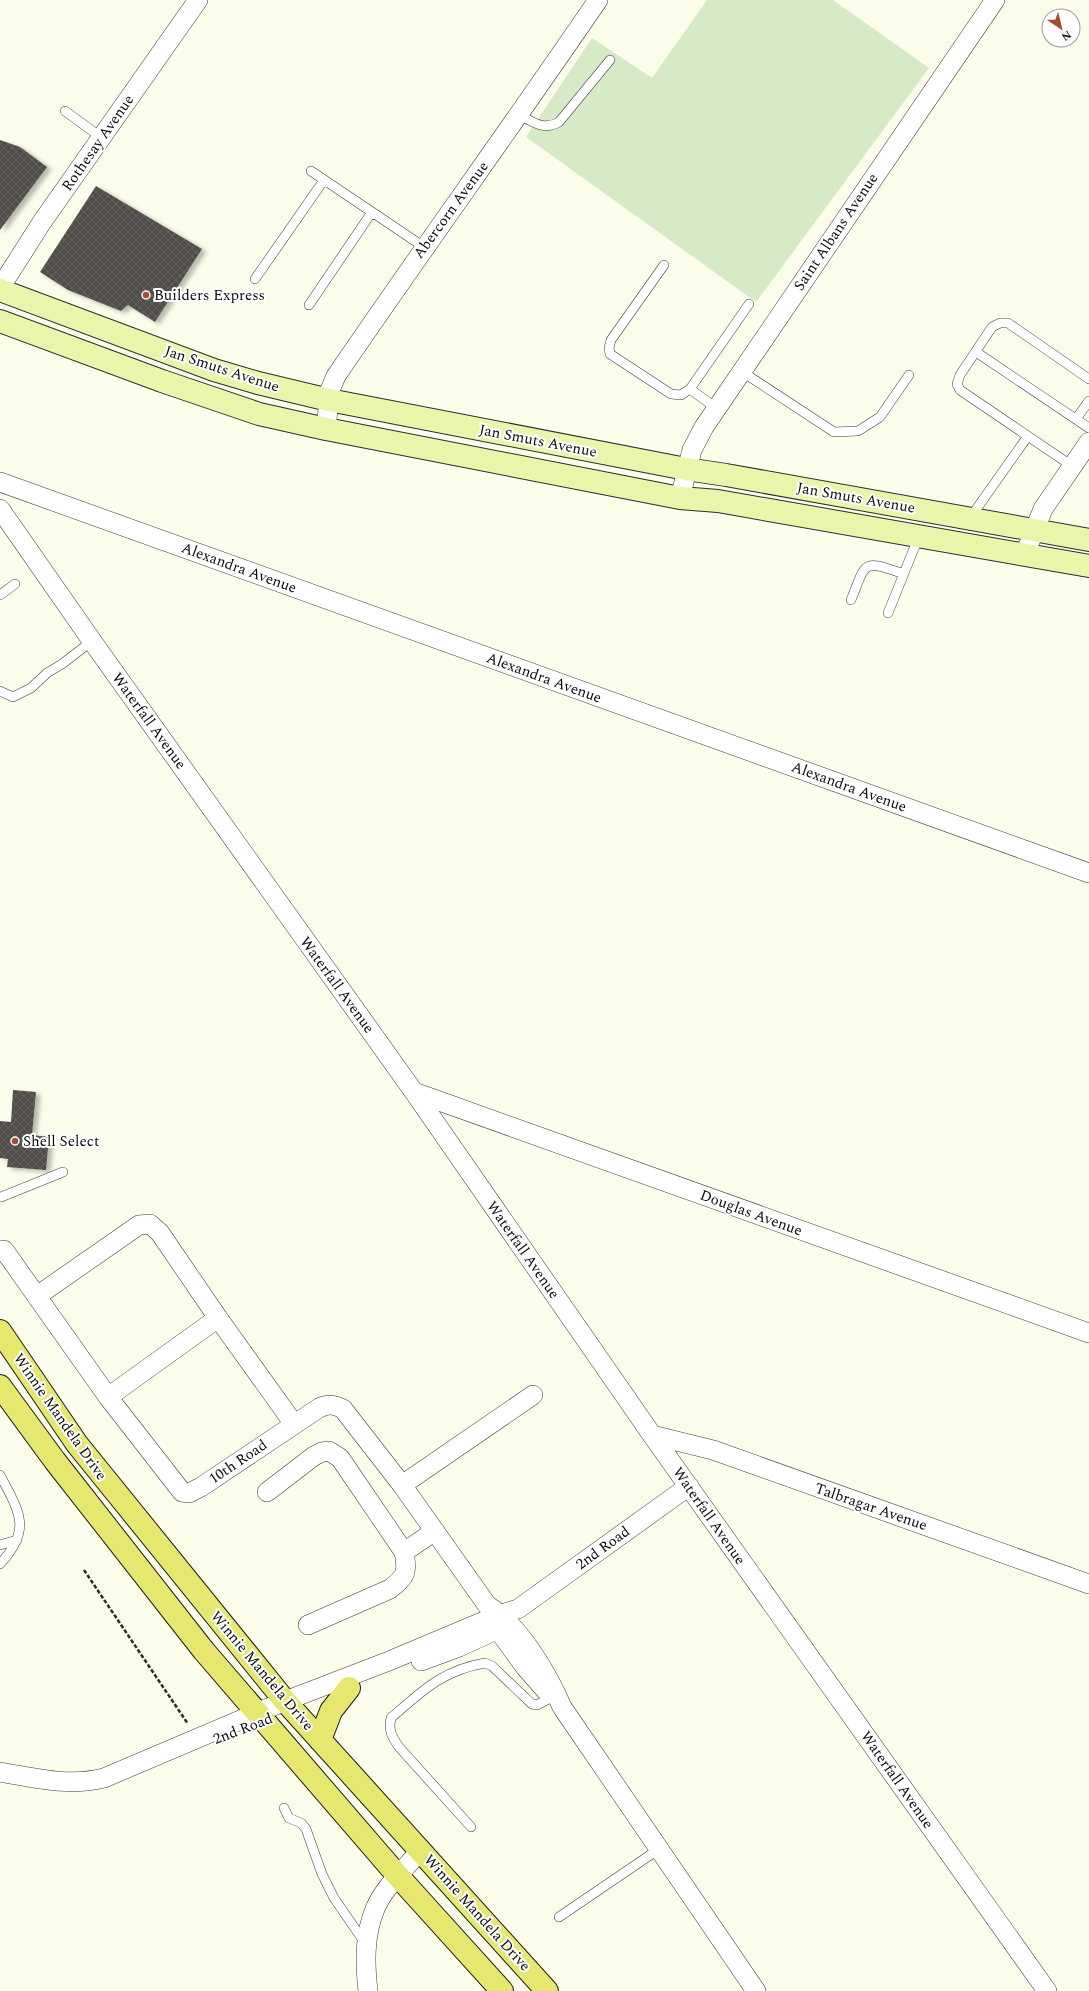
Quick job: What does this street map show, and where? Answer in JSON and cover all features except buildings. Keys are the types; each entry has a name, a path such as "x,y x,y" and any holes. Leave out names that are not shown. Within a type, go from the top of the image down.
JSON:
{"main road":[{"name":"Jan Smuts Avenue","path":"0,289 214,370 258,384 329,400 686,469 1089,540"},
{"name":"Jan Smuts Avenue","path":"0,321 214,400 259,414 326,429 680,498 718,501 1089,566"},
{"name":"Winnie Mandela Drive","path":"0,1331 77,1444 289,1705 547,1991"},
{"name":"Winnie Mandela Drive","path":"0,1386 55,1461 204,1651 398,1876 502,1991"},
{"path":"320,1740 331,1711 350,1688"}],"street":[{"name":"Rothesay Avenue","path":"0,289 42,222 198,0"},
{"name":"Abercorn Avenue","path":"326,429 332,383 336,376 424,247 519,115 598,0"},
{"name":"Saint Albans Avenue","path":"680,498 686,469 697,439 716,408 995,0"},
{"path":"1025,554 1033,530 1043,509 1089,442"},
{"name":"Alexandra Avenue","path":"0,482 1089,873"},
{"name":"Waterfall Avenue","path":"0,509 92,641 414,1092 652,1435 1047,1991"},
{"name":"Douglas Avenue","path":"414,1092 1089,1333"},
{"path":"37,1296 139,1225 150,1224 160,1233 218,1318 294,1424"},
{"name":"10th Road","path":"4,1250 108,1397 182,1492 189,1493 201,1488 294,1424 329,1404 337,1405 344,1409 435,1531 549,1678 557,1702 659,1848 756,1991"},
{"path":"108,1397 218,1318"},
{"path":"402,1485 533,1395"},
{"name":"Talbragar Avenue","path":"652,1435 713,1450 1089,1584"},
{"path":"268,1492 314,1456 322,1452 329,1451 340,1458 404,1552 406,1565 405,1574 400,1581 390,1589 308,1625"},
{"name":"2nd Road","path":"289,1705 350,1688 459,1647 689,1486"},
{"path":"404,1552 435,1531"},
{"name":"2nd Road","path":"0,1782 72,1791 90,1789 261,1718 389,1661 501,1617"},
{"name":"2nd Road","path":"0,1772 74,1783 90,1781 104,1778 196,1738 261,1718"},
{"path":"368,1991 365,1960 366,1946 375,1909 398,1876 420,1851"}],"lane":[{"path":"519,115 545,127 559,122 610,60"},
{"path":"65,110 102,138"},
{"path":"310,171 424,247"},
{"path":"255,279 324,180"},
{"path":"309,305 372,212"},
{"path":"664,265 611,340 608,348 610,354 671,394 681,395 690,390 748,304"},
{"path":"1072,466 960,390 957,384 960,375 992,327 1000,323 1008,323 1089,380"},
{"path":"976,352 1089,428"},
{"path":"740,371 834,432 858,431 880,417 909,375"},
{"path":"690,390 716,408"},
{"path":"1076,419 1089,401"},
{"path":"970,518 1028,436"},
{"path":"888,613 920,536"},
{"path":"851,600 863,570 868,566 875,564 904,574"},
{"path":"0,595 15,584"},
{"path":"0,691 13,697 31,688 47,673 62,664 92,641"},
{"path":"0,1197 63,1172"},
{"path":"0,1475 20,1520 21,1528 17,1540 0,1564"},
{"path":"0,1545 17,1540"},
{"path":"471,1827 399,1747 391,1736 389,1726 391,1718 434,1681 485,1663 492,1666 532,1704 537,1705 557,1702"},
{"path":"284,1808 288,1818 301,1823 306,1829 322,1874 334,1898 366,1946"},
{"path":"559,1917 659,1848"}],"path":[{"path":"84,1570 196,1738"}],"green space":[{"path":"707,0 833,0 929,68 756,302 526,137 592,38 652,78"}],"place":[{"name":"Builders Express","path":"146,295"},
{"name":"Shell Select","path":"15,1141"}]}
